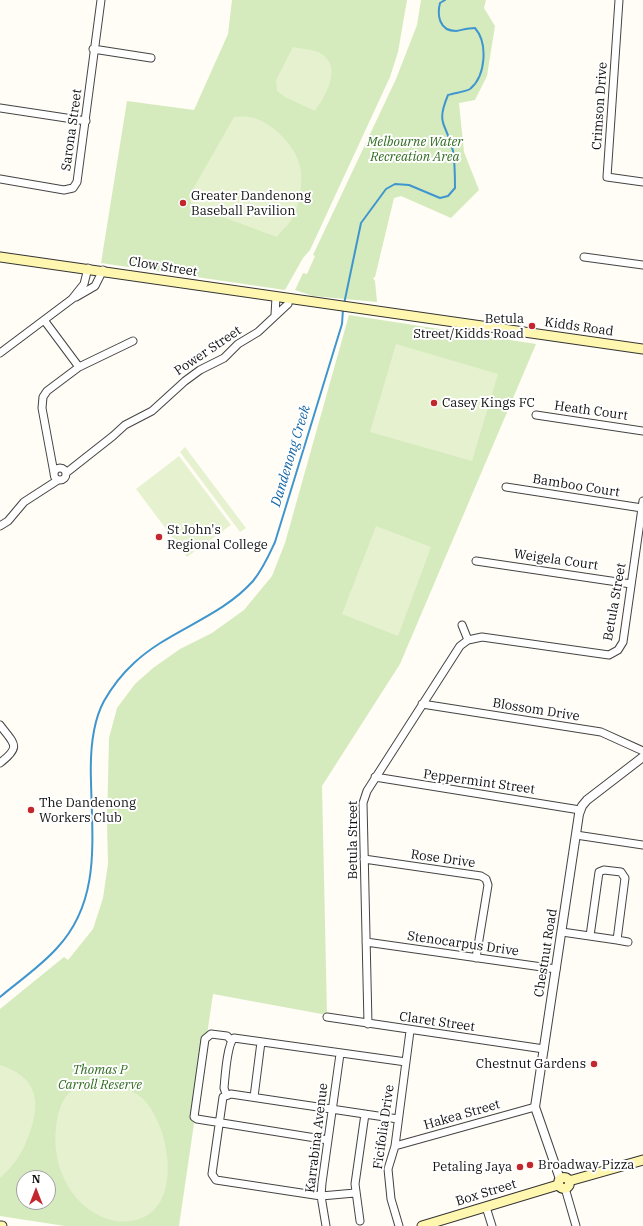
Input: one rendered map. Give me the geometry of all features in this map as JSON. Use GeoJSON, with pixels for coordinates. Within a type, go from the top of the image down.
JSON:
{"type":"FeatureCollection","features":[{"type":"Feature","properties":{"kind":"main road","name":"Clow Street"},"geometry":{"type":"LineString","coordinates":[[0,257],[103,270],[321,303]]}},
{"type":"Feature","properties":{"kind":"main road","name":"Kidds Road"},"geometry":{"type":"LineString","coordinates":[[321,303],[643,349]]}},
{"type":"Feature","properties":{"kind":"main road","name":"Box Street"},"geometry":{"type":"LineString","coordinates":[[422,1226],[643,1160]]}},
{"type":"Feature","properties":{"kind":"street","name":"Sarona Street"},"geometry":{"type":"LineString","coordinates":[[0,180],[64,190],[73,188],[77,182],[92,74],[93,49],[101,0]]}},
{"type":"Feature","properties":{"kind":"street","name":"Crimson Drive"},"geometry":{"type":"LineString","coordinates":[[619,0],[608,177],[643,182]]}},
{"type":"Feature","properties":{"kind":"street"},"geometry":{"type":"LineString","coordinates":[[93,49],[151,58]]}},
{"type":"Feature","properties":{"kind":"street"},"geometry":{"type":"LineString","coordinates":[[0,108],[86,121]]}},
{"type":"Feature","properties":{"kind":"street"},"geometry":{"type":"LineString","coordinates":[[584,257],[643,265]]}},
{"type":"Feature","properties":{"kind":"street"},"geometry":{"type":"LineString","coordinates":[[72,299],[84,284],[88,268]]}},
{"type":"Feature","properties":{"kind":"street"},"geometry":{"type":"LineString","coordinates":[[0,353],[72,299],[95,286],[103,270]]}},
{"type":"Feature","properties":{"kind":"street"},"geometry":{"type":"LineString","coordinates":[[275,315],[276,297]]}},
{"type":"Feature","properties":{"kind":"street","name":"Power Street"},"geometry":{"type":"LineString","coordinates":[[0,526],[8,521],[24,502],[44,488],[59,473],[78,463],[125,425],[152,412],[185,380],[200,370],[224,358],[238,344],[258,332],[288,304],[289,299]]}},
{"type":"Feature","properties":{"kind":"street"},"geometry":{"type":"LineString","coordinates":[[44,320],[79,367]]}},
{"type":"Feature","properties":{"kind":"street"},"geometry":{"type":"LineString","coordinates":[[59,473],[51,455],[42,408],[43,397],[47,391],[79,367],[134,341]]}},
{"type":"Feature","properties":{"kind":"street","name":"Heath Court"},"geometry":{"type":"LineString","coordinates":[[536,415],[643,431]]}},
{"type":"Feature","properties":{"kind":"street","name":"Bamboo Court"},"geometry":{"type":"LineString","coordinates":[[506,487],[642,505]]}},
{"type":"Feature","properties":{"kind":"street","name":"Betula Street"},"geometry":{"type":"LineString","coordinates":[[368,1024],[363,799],[375,777],[460,646],[468,640],[482,637],[609,655],[618,650],[623,642],[631,584],[640,544],[642,505]]}},
{"type":"Feature","properties":{"kind":"street","name":"Weigela Court"},"geometry":{"type":"LineString","coordinates":[[476,561],[631,584]]}},
{"type":"Feature","properties":{"kind":"street"},"geometry":{"type":"LineString","coordinates":[[462,625],[468,640]]}},
{"type":"Feature","properties":{"kind":"street","name":"Blossom Drive"},"geometry":{"type":"LineString","coordinates":[[422,704],[601,732],[643,751]]}},
{"type":"Feature","properties":{"kind":"street"},"geometry":{"type":"LineString","coordinates":[[0,725],[13,743],[14,748],[12,753],[0,763]]}},
{"type":"Feature","properties":{"kind":"street"},"geometry":{"type":"LineString","coordinates":[[580,810],[587,800],[643,757]]}},
{"type":"Feature","properties":{"kind":"street","name":"Peppermint Street"},"geometry":{"type":"LineString","coordinates":[[375,777],[580,810]]}},
{"type":"Feature","properties":{"kind":"street","name":"Chestnut Road"},"geometry":{"type":"LineString","coordinates":[[563,1183],[535,1107],[580,810]]}},
{"type":"Feature","properties":{"kind":"street"},"geometry":{"type":"LineString","coordinates":[[576,835],[643,845]]}},
{"type":"Feature","properties":{"kind":"street","name":"Rose Drive"},"geometry":{"type":"LineString","coordinates":[[364,859],[480,876],[486,879],[488,885],[476,958]]}},
{"type":"Feature","properties":{"kind":"street"},"geometry":{"type":"LineString","coordinates":[[590,936],[599,872],[604,870],[621,872],[625,878],[617,940]]}},
{"type":"Feature","properties":{"kind":"street"},"geometry":{"type":"LineString","coordinates":[[562,932],[628,942]]}},
{"type":"Feature","properties":{"kind":"street","name":"Stenocarpus Drive"},"geometry":{"type":"LineString","coordinates":[[366,942],[556,969]]}},
{"type":"Feature","properties":{"kind":"street","name":"Claret Street"},"geometry":{"type":"LineString","coordinates":[[327,1017],[410,1031],[544,1049]]}},
{"type":"Feature","properties":{"kind":"street","name":"Ficifolia Drive"},"geometry":{"type":"LineString","coordinates":[[399,1226],[391,1199],[388,1169],[395,1146],[410,1031]]}},
{"type":"Feature","properties":{"kind":"street"},"geometry":{"type":"LineString","coordinates":[[232,1040],[227,1036],[211,1034],[205,1039],[194,1117],[197,1120],[328,1140]]}},
{"type":"Feature","properties":{"kind":"street"},"geometry":{"type":"LineString","coordinates":[[232,1040],[238,1038],[340,1054],[406,1062]]}},
{"type":"Feature","properties":{"kind":"street"},"geometry":{"type":"LineString","coordinates":[[226,1094],[224,1088],[232,1040]]}},
{"type":"Feature","properties":{"kind":"street"},"geometry":{"type":"LineString","coordinates":[[254,1097],[261,1042]]}},
{"type":"Feature","properties":{"kind":"street","name":"Karrabina Avenue"},"geometry":{"type":"LineString","coordinates":[[326,1226],[321,1196],[340,1054]]}},
{"type":"Feature","properties":{"kind":"street"},"geometry":{"type":"LineString","coordinates":[[226,1094],[398,1119]]}},
{"type":"Feature","properties":{"kind":"street"},"geometry":{"type":"LineString","coordinates":[[226,1094],[223,1097],[212,1174],[216,1180],[321,1196],[355,1193]]}},
{"type":"Feature","properties":{"kind":"street","name":"Hakea Street"},"geometry":{"type":"LineString","coordinates":[[395,1146],[535,1107]]}},
{"type":"Feature","properties":{"kind":"street"},"geometry":{"type":"LineString","coordinates":[[360,1221],[355,1193],[365,1114]]}},
{"type":"Feature","properties":{"kind":"street"},"geometry":{"type":"LineString","coordinates":[[563,1183],[576,1226]]}},
{"type":"Feature","properties":{"kind":"street"},"geometry":{"type":"LineString","coordinates":[[486,1207],[492,1226]]}},
{"type":"Feature","properties":{"kind":"green space"},"geometry":{"type":"Polygon","coordinates":[[[232,0],[407,0],[398,52],[390,77],[310,250],[303,258],[285,290],[101,263],[127,101],[194,110],[228,34],[232,0]]]}},
{"type":"Feature","properties":{"kind":"green space","name":"Melbourne Water Recreation Area"},"geometry":{"type":"Polygon","coordinates":[[[421,0],[486,0],[484,8],[495,26],[487,76],[475,100],[459,103],[464,152],[479,190],[451,218],[401,196],[394,198],[375,277],[373,278],[375,281],[377,302],[313,296],[295,290],[303,273],[307,274],[315,256],[313,255],[396,79],[417,25],[421,0]]]}},
{"type":"Feature","properties":{"kind":"green space"},"geometry":{"type":"Polygon","coordinates":[[[293,47],[320,53],[327,59],[331,66],[332,74],[330,82],[315,111],[285,97],[277,91],[276,80],[293,47]]]}},
{"type":"Feature","properties":{"kind":"green space"},"geometry":{"type":"Polygon","coordinates":[[[234,117],[249,117],[258,119],[267,124],[283,137],[296,155],[299,163],[301,183],[298,205],[291,221],[277,237],[201,209],[191,203],[189,196],[234,117]]]}},
{"type":"Feature","properties":{"kind":"green space","name":"Thomas P Carroll Reserve"},"geometry":{"type":"Polygon","coordinates":[[[349,315],[536,344],[400,664],[322,786],[327,1015],[213,994],[179,1226],[65,1226],[0,1216],[0,1009],[64,957],[68,960],[93,929],[103,898],[108,864],[107,822],[109,738],[117,708],[135,684],[153,668],[180,649],[212,633],[244,610],[272,576],[285,543],[349,315]]]}},
{"type":"Feature","properties":{"kind":"green space","name":"Casey Kings FC"},"geometry":{"type":"Polygon","coordinates":[[[396,344],[498,374],[472,461],[370,432],[396,344]]]}},
{"type":"Feature","properties":{"kind":"green space"},"geometry":{"type":"Polygon","coordinates":[[[185,447],[246,528],[240,532],[180,452],[185,447]]]}},
{"type":"Feature","properties":{"kind":"green space"},"geometry":{"type":"Polygon","coordinates":[[[179,456],[231,525],[187,557],[136,489],[179,456]]]}},
{"type":"Feature","properties":{"kind":"green space"},"geometry":{"type":"Polygon","coordinates":[[[376,526],[431,547],[398,636],[342,614],[376,526]]]}},
{"type":"Feature","properties":{"kind":"green space"},"geometry":{"type":"Polygon","coordinates":[[[0,1065],[21,1075],[28,1082],[33,1090],[35,1109],[34,1120],[22,1151],[15,1162],[0,1178],[0,1065]]]}},
{"type":"Feature","properties":{"kind":"green space"},"geometry":{"type":"Polygon","coordinates":[[[101,1082],[123,1087],[142,1098],[151,1109],[164,1138],[168,1171],[166,1187],[161,1201],[152,1212],[135,1220],[125,1222],[115,1221],[100,1216],[88,1209],[77,1199],[68,1186],[57,1158],[55,1143],[56,1128],[58,1115],[63,1102],[68,1094],[75,1088],[101,1082]]]}},
{"type":"Feature","properties":{"kind":"waterway","name":"Dandenong Creek"},"geometry":{"type":"LineString","coordinates":[[344,304],[361,223],[386,189],[395,184],[409,185],[440,198],[448,196],[455,188],[455,165],[453,151],[451,142],[443,124],[442,113],[448,95],[468,90],[475,83],[482,68],[483,50],[482,42],[475,28],[456,31],[450,30],[440,22],[440,3],[445,0]]}},
{"type":"Feature","properties":{"kind":"waterway","name":"Dandenong Creek"},"geometry":{"type":"LineString","coordinates":[[0,997],[51,955],[71,930],[81,910],[91,869],[92,740],[96,720],[107,696],[125,672],[148,652],[163,641],[210,615],[240,594],[257,576],[268,557],[275,542],[342,324],[343,309]]}},
{"type":"Feature","properties":{"kind":"place","name":"Greater Dandenong Baseball Pavilion"},"geometry":{"type":"Point","coordinates":[183,203]}},
{"type":"Feature","properties":{"kind":"place","name":"Betula Street/Kidds Road"},"geometry":{"type":"Point","coordinates":[532,326]}},
{"type":"Feature","properties":{"kind":"place","name":"Casey Kings FC"},"geometry":{"type":"Point","coordinates":[434,403]}},
{"type":"Feature","properties":{"kind":"place","name":"St John's Regional College"},"geometry":{"type":"Point","coordinates":[159,537]}},
{"type":"Feature","properties":{"kind":"place","name":"The Dandenong Workers Club"},"geometry":{"type":"Point","coordinates":[31,810]}},
{"type":"Feature","properties":{"kind":"place","name":"Chestnut Gardens"},"geometry":{"type":"Point","coordinates":[594,1064]}},
{"type":"Feature","properties":{"kind":"place","name":"Broadway Pizza"},"geometry":{"type":"Point","coordinates":[530,1165]}},
{"type":"Feature","properties":{"kind":"place","name":"Petaling Jaya"},"geometry":{"type":"Point","coordinates":[520,1167]}}]}
